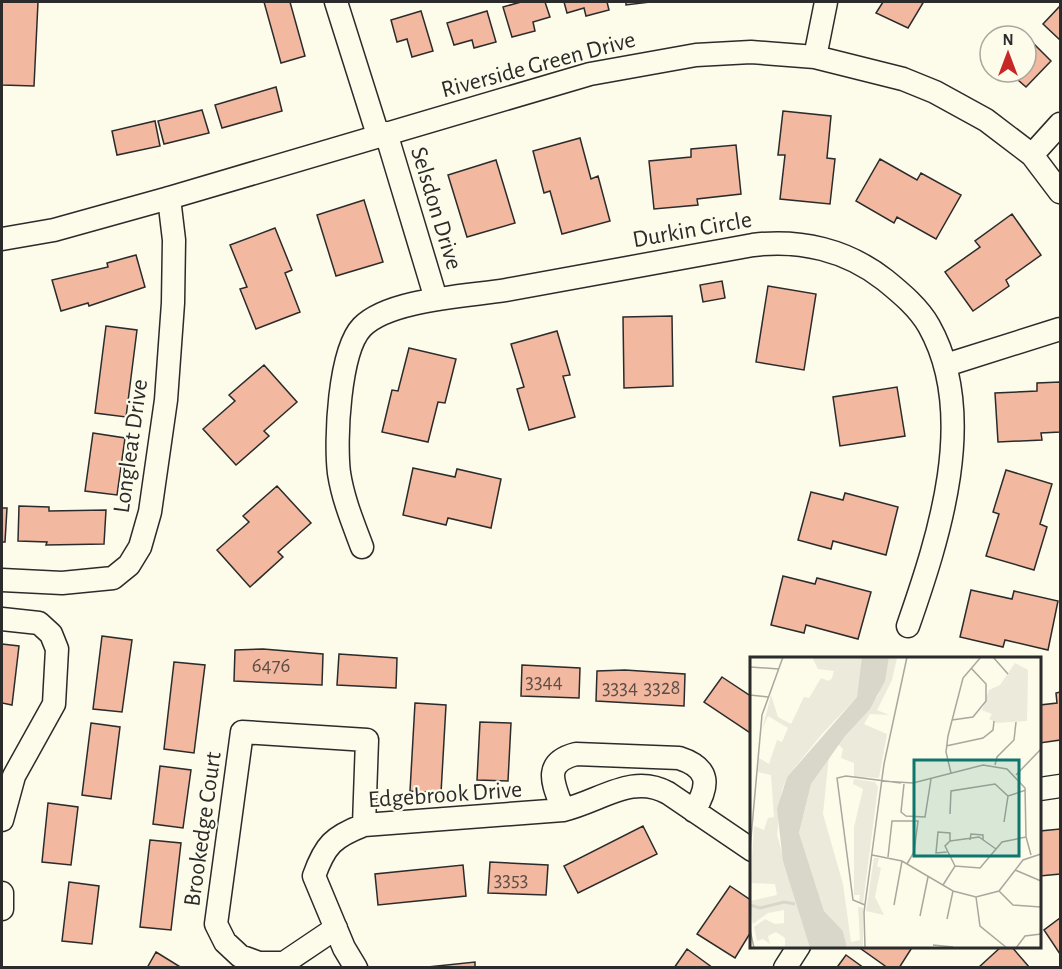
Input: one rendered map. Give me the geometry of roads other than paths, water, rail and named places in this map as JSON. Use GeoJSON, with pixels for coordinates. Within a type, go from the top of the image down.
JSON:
{"type":"FeatureCollection","features":[{"type":"Feature","properties":{"kind":"street","name":"Selsdon Drive"},"geometry":{"type":"LineString","coordinates":[[336,2],[436,299]]}},
{"type":"Feature","properties":{"kind":"street"},"geometry":{"type":"LineString","coordinates":[[815,57],[826,2]]}},
{"type":"Feature","properties":{"kind":"street","name":"Riverside Green Drive"},"geometry":{"type":"LineString","coordinates":[[2,239],[54,230],[169,198],[590,74],[696,55],[751,52],[815,57],[903,79],[935,92],[986,120],[1032,155],[1060,192]]}},
{"type":"Feature","properties":{"kind":"street"},"geometry":{"type":"LineString","coordinates":[[1032,155],[1060,124]]}},
{"type":"Feature","properties":{"kind":"street","name":"Longleat Drive"},"geometry":{"type":"LineString","coordinates":[[2,580],[62,583],[113,579],[129,565],[140,547],[150,512],[166,400],[173,303],[174,240],[169,198]]}},
{"type":"Feature","properties":{"kind":"street","name":"Durkin Circle"},"geometry":{"type":"LineString","coordinates":[[362,547],[339,473],[338,438],[346,363],[354,338],[373,318],[436,299],[503,290],[753,245],[780,242],[811,246],[846,257],[872,270],[902,293],[928,325],[946,365],[951,440],[948,492],[930,562],[908,626]]}},
{"type":"Feature","properties":{"kind":"street"},"geometry":{"type":"LineString","coordinates":[[946,365],[1060,329]]}},
{"type":"Feature","properties":{"kind":"street"},"geometry":{"type":"LineString","coordinates":[[2,619],[39,623],[51,634],[57,649],[54,704],[14,776],[2,820]]}},
{"type":"Feature","properties":{"kind":"street","name":"Brookedge Court"},"geometry":{"type":"LineString","coordinates":[[336,928],[284,963],[259,963],[240,956],[232,949],[225,942],[216,924],[242,732],[367,740],[364,825]]}},
{"type":"Feature","properties":{"kind":"street","name":"Edgebrook Drive"},"geometry":{"type":"LineString","coordinates":[[563,810],[552,778],[555,766],[563,757],[576,754],[678,758],[694,763],[704,776],[706,792],[694,811]]}},
{"type":"Feature","properties":{"kind":"street","name":"Edgebrook Drive"},"geometry":{"type":"LineString","coordinates":[[356,968],[314,876],[322,852],[340,834],[364,825],[563,810],[588,804],[638,783],[654,785],[750,849]]}},
{"type":"Feature","properties":{"kind":"street"},"geometry":{"type":"LineString","coordinates":[[1041,789],[1060,786]]}},
{"type":"Feature","properties":{"kind":"street"},"geometry":{"type":"LineString","coordinates":[[2,893],[2,909]]}},
{"type":"Feature","properties":{"kind":"street"},"geometry":{"type":"LineString","coordinates":[[785,968],[798,948]]}}]}
